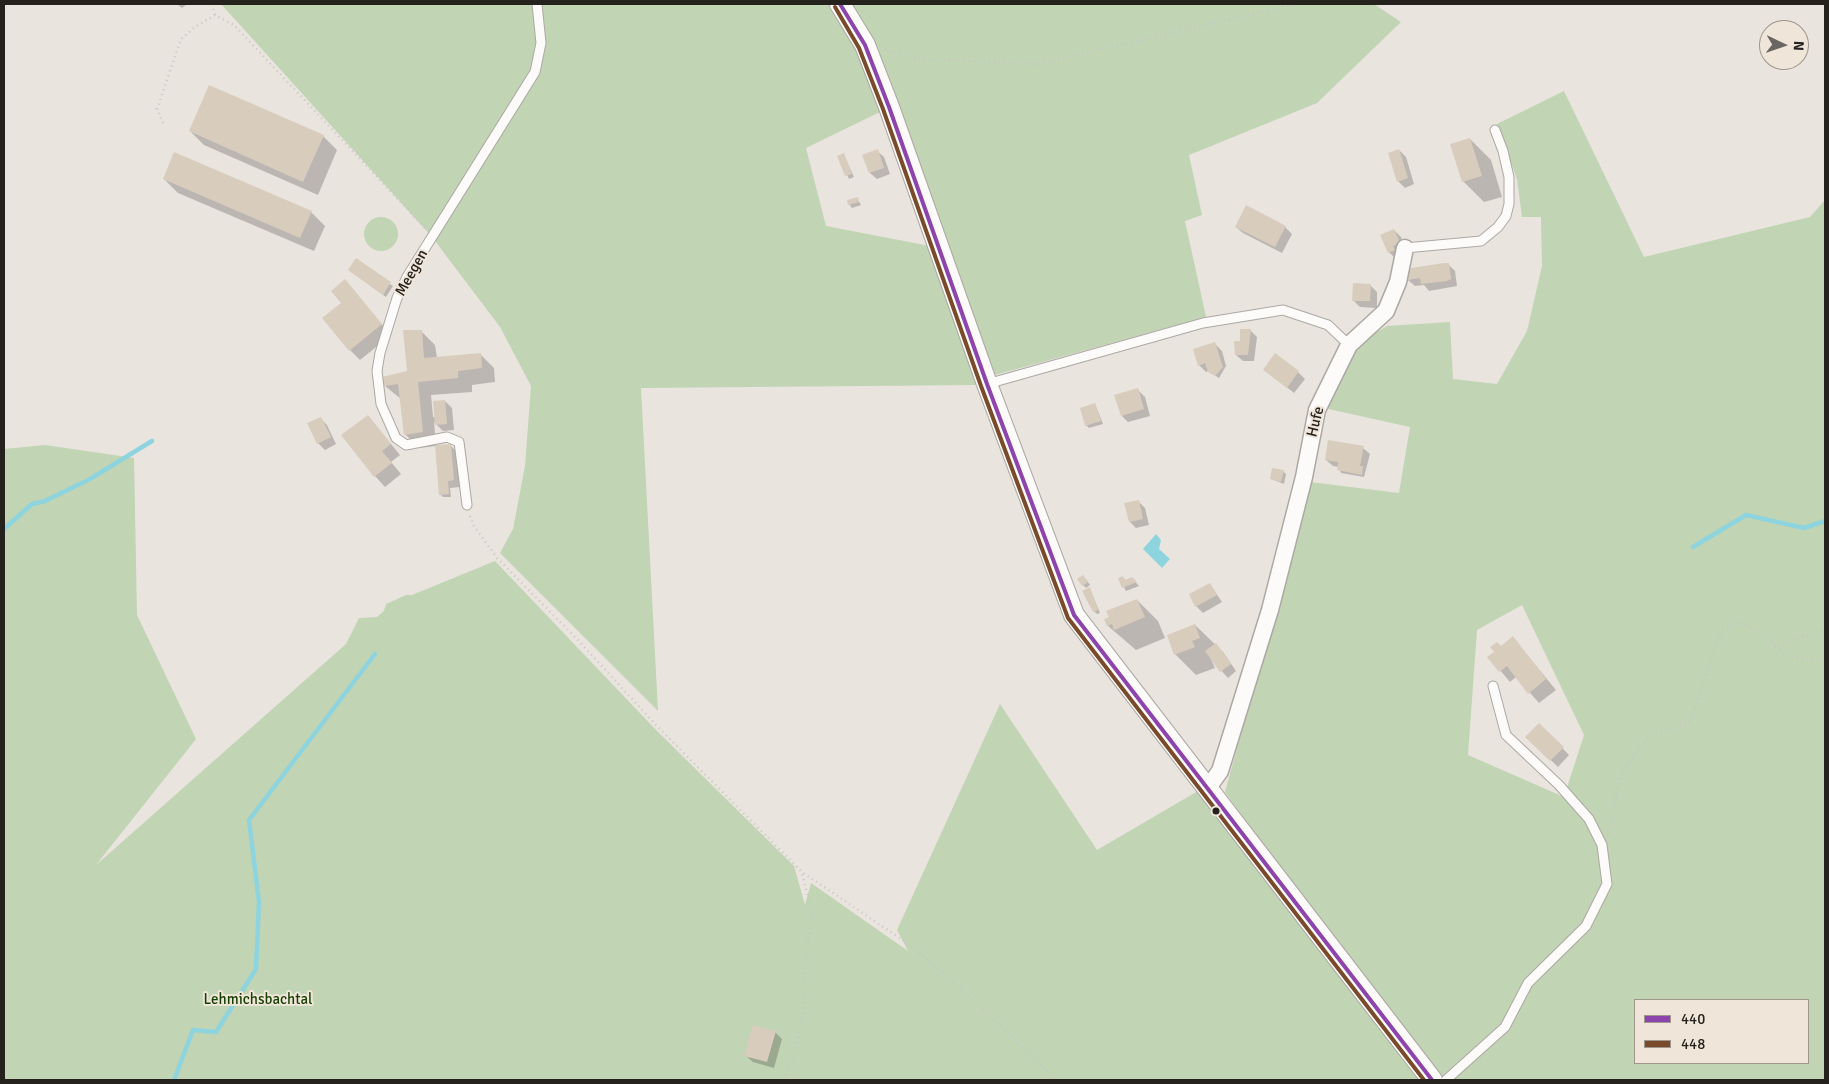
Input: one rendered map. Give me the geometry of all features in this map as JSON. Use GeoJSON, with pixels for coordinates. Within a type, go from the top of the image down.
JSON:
{"type":"FeatureCollection","features":[{"type":"Feature","properties":{"kind":"street"},"geometry":{"type":"LineString","coordinates":[[840,4],[864,45],[889,107],[987,384],[1074,616],[1432,1080]]}},
{"type":"Feature","properties":{"kind":"street","name":"Hufe"},"geometry":{"type":"LineString","coordinates":[[1207,789],[1220,771],[1270,610],[1304,477],[1317,410],[1349,345],[1386,311],[1398,282],[1405,248]]}},
{"type":"Feature","properties":{"kind":"lane","name":"Meegen"},"geometry":{"type":"LineString","coordinates":[[466,505],[459,442],[447,437],[406,445],[396,438],[381,404],[377,371],[380,354],[397,298],[432,237],[535,72],[541,43],[538,4]]}},
{"type":"Feature","properties":{"kind":"lane"},"geometry":{"type":"LineString","coordinates":[[1405,248],[1481,241],[1498,227],[1506,216],[1509,204],[1509,177],[1503,151],[1494,130]]}},
{"type":"Feature","properties":{"kind":"lane"},"geometry":{"type":"LineString","coordinates":[[987,384],[1203,323],[1283,310],[1328,325],[1349,345]]}},
{"type":"Feature","properties":{"kind":"lane"},"geometry":{"type":"LineString","coordinates":[[1446,1080],[1506,1027],[1528,983],[1586,926],[1607,884],[1602,845],[1589,819],[1559,785],[1506,735],[1493,686]]}},
{"type":"Feature","properties":{"kind":"path"},"geometry":{"type":"LineString","coordinates":[[212,4],[214,15]]}},
{"type":"Feature","properties":{"kind":"path"},"geometry":{"type":"LineString","coordinates":[[864,45],[918,59],[1040,64],[1294,4]]}},
{"type":"Feature","properties":{"kind":"path"},"geometry":{"type":"LineString","coordinates":[[163,123],[157,109],[181,39],[195,26],[214,15]]}},
{"type":"Feature","properties":{"kind":"path"},"geometry":{"type":"LineString","coordinates":[[214,15],[234,25],[432,237]]}},
{"type":"Feature","properties":{"kind":"path"},"geometry":{"type":"LineString","coordinates":[[466,505],[474,526],[497,558],[577,639],[655,724],[802,872],[914,947],[983,1009],[1056,1080]]}},
{"type":"Feature","properties":{"kind":"path"},"geometry":{"type":"LineString","coordinates":[[1602,845],[1611,829],[1620,775],[1648,737],[1691,721],[1722,629],[1741,622],[1761,633],[1780,652],[1788,656],[1825,662]]}},
{"type":"Feature","properties":{"kind":"path"},"geometry":{"type":"LineString","coordinates":[[1775,646],[1825,629]]}},
{"type":"Feature","properties":{"kind":"path"},"geometry":{"type":"LineString","coordinates":[[783,1080],[796,1054],[805,1003],[804,974],[812,911],[802,872]]}},
{"type":"Feature","properties":{"kind":"green space"},"geometry":{"type":"Polygon","coordinates":[[[221,4],[832,4],[857,46],[882,111],[806,148],[826,226],[930,246],[979,385],[641,388],[658,711],[500,553],[513,529],[525,466],[531,386],[500,327],[432,237],[221,4]]]}},
{"type":"Feature","properties":{"kind":"green space"},"geometry":{"type":"Polygon","coordinates":[[[848,4],[1374,4],[1401,22],[1317,103],[1189,155],[1202,215],[1185,221],[1206,317],[995,375],[947,246],[848,4]]]}},
{"type":"Feature","properties":{"kind":"green space"},"geometry":{"type":"Polygon","coordinates":[[[1564,91],[1644,257],[1810,217],[1825,200],[1825,1080],[1441,1080],[1352,967],[1225,792],[1310,482],[1399,493],[1410,427],[1324,408],[1357,344],[1387,326],[1450,322],[1453,379],[1497,384],[1527,331],[1542,266],[1541,217],[1522,217],[1517,179],[1497,124],[1564,91]],[[1522,605],[1477,630],[1468,755],[1564,797],[1584,735],[1522,605]]]}},
{"type":"Feature","properties":{"kind":"green space"},"geometry":{"type":"Polygon","coordinates":[[[381,217],[388,218],[393,222],[397,227],[397,241],[393,246],[388,250],[381,251],[374,250],[369,246],[365,241],[364,234],[365,227],[369,222],[374,218],[381,217]]]}},
{"type":"Feature","properties":{"kind":"green space","name":"Lehmichsbachtal"},"geometry":{"type":"Polygon","coordinates":[[[45,445],[134,458],[137,615],[196,739],[96,865],[346,644],[359,618],[377,617],[384,611],[386,604],[495,561],[657,731],[794,866],[805,905],[811,883],[908,951],[897,930],[1000,704],[1097,850],[1198,791],[1423,1080],[4,1080],[4,449],[45,445]]]}},
{"type":"Feature","properties":{"kind":"water"},"geometry":{"type":"Polygon","coordinates":[[[1156,534],[1161,540],[1159,549],[1170,559],[1162,568],[1143,549],[1156,534]]]}},
{"type":"Feature","properties":{"kind":"building"},"geometry":{"type":"Polygon","coordinates":[[[209,85],[324,135],[303,182],[189,131],[209,85]]]}},
{"type":"Feature","properties":{"kind":"building"},"geometry":{"type":"Polygon","coordinates":[[[1470,138],[1482,176],[1462,182],[1450,144],[1470,138]]]}},
{"type":"Feature","properties":{"kind":"building"},"geometry":{"type":"Polygon","coordinates":[[[878,149],[884,168],[869,173],[862,155],[878,149]]]}},
{"type":"Feature","properties":{"kind":"building"},"geometry":{"type":"Polygon","coordinates":[[[1399,149],[1408,178],[1397,182],[1388,153],[1399,149]]]}},
{"type":"Feature","properties":{"kind":"building"},"geometry":{"type":"Polygon","coordinates":[[[174,152],[312,211],[300,238],[163,179],[174,152]]]}},
{"type":"Feature","properties":{"kind":"building"},"geometry":{"type":"Polygon","coordinates":[[[844,153],[852,174],[845,176],[837,156],[844,153]]]}},
{"type":"Feature","properties":{"kind":"building"},"geometry":{"type":"Polygon","coordinates":[[[858,197],[859,202],[848,205],[847,200],[858,197]]]}},
{"type":"Feature","properties":{"kind":"building"},"geometry":{"type":"Polygon","coordinates":[[[1246,205],[1286,226],[1275,247],[1235,227],[1246,205]]]}},
{"type":"Feature","properties":{"kind":"building"},"geometry":{"type":"Polygon","coordinates":[[[1394,229],[1400,243],[1393,246],[1395,250],[1388,253],[1380,235],[1394,229]]]}},
{"type":"Feature","properties":{"kind":"building"},"geometry":{"type":"Polygon","coordinates":[[[356,258],[391,282],[383,295],[348,270],[356,258]]]}},
{"type":"Feature","properties":{"kind":"building"},"geometry":{"type":"Polygon","coordinates":[[[1449,263],[1451,279],[1447,281],[1421,284],[1420,278],[1407,280],[1405,269],[1449,263]]]}},
{"type":"Feature","properties":{"kind":"building"},"geometry":{"type":"Polygon","coordinates":[[[345,279],[382,324],[349,351],[322,318],[341,303],[331,291],[345,279]]]}},
{"type":"Feature","properties":{"kind":"building"},"geometry":{"type":"Polygon","coordinates":[[[1353,283],[1371,284],[1370,301],[1352,301],[1353,283]]]}},
{"type":"Feature","properties":{"kind":"building"},"geometry":{"type":"Polygon","coordinates":[[[1240,329],[1251,329],[1248,355],[1235,355],[1234,341],[1240,341],[1240,329]]]}},
{"type":"Feature","properties":{"kind":"building"},"geometry":{"type":"Polygon","coordinates":[[[403,330],[422,330],[424,358],[481,353],[482,368],[458,371],[458,378],[418,382],[423,432],[404,435],[398,384],[384,386],[382,377],[407,371],[403,330]]]}},
{"type":"Feature","properties":{"kind":"building"},"geometry":{"type":"Polygon","coordinates":[[[1215,342],[1223,367],[1215,376],[1208,372],[1205,363],[1198,366],[1193,349],[1215,342]]]}},
{"type":"Feature","properties":{"kind":"building"},"geometry":{"type":"Polygon","coordinates":[[[1275,353],[1299,371],[1287,388],[1263,370],[1275,353]]]}},
{"type":"Feature","properties":{"kind":"building"},"geometry":{"type":"Polygon","coordinates":[[[1138,388],[1144,409],[1121,416],[1114,395],[1138,388]]]}},
{"type":"Feature","properties":{"kind":"building"},"geometry":{"type":"Polygon","coordinates":[[[445,400],[447,424],[435,425],[433,401],[445,400]]]}},
{"type":"Feature","properties":{"kind":"building"},"geometry":{"type":"Polygon","coordinates":[[[1095,403],[1101,421],[1085,426],[1080,408],[1095,403]]]}},
{"type":"Feature","properties":{"kind":"building"},"geometry":{"type":"Polygon","coordinates":[[[368,415],[391,444],[382,451],[392,463],[374,477],[341,435],[368,415]]]}},
{"type":"Feature","properties":{"kind":"building"},"geometry":{"type":"Polygon","coordinates":[[[321,417],[331,437],[317,444],[307,423],[321,417]]]}},
{"type":"Feature","properties":{"kind":"building"},"geometry":{"type":"Polygon","coordinates":[[[1328,440],[1364,446],[1360,466],[1363,466],[1362,475],[1337,470],[1338,462],[1325,460],[1328,440]]]}},
{"type":"Feature","properties":{"kind":"building"},"geometry":{"type":"Polygon","coordinates":[[[451,444],[454,480],[448,481],[449,494],[439,495],[435,445],[451,444]]]}},
{"type":"Feature","properties":{"kind":"building"},"geometry":{"type":"Polygon","coordinates":[[[1272,468],[1284,470],[1281,482],[1270,479],[1272,468]]]}},
{"type":"Feature","properties":{"kind":"building"},"geometry":{"type":"Polygon","coordinates":[[[1139,500],[1143,519],[1129,522],[1124,503],[1139,500]]]}},
{"type":"Feature","properties":{"kind":"building"},"geometry":{"type":"Polygon","coordinates":[[[1083,575],[1088,582],[1082,586],[1077,579],[1083,575]]]}},
{"type":"Feature","properties":{"kind":"building"},"geometry":{"type":"Polygon","coordinates":[[[1123,576],[1125,580],[1132,577],[1137,582],[1122,588],[1118,578],[1123,576]]]}},
{"type":"Feature","properties":{"kind":"building"},"geometry":{"type":"Polygon","coordinates":[[[1210,583],[1217,595],[1195,607],[1189,594],[1210,583]]]}},
{"type":"Feature","properties":{"kind":"building"},"geometry":{"type":"Polygon","coordinates":[[[1090,587],[1098,610],[1093,612],[1082,591],[1090,587]]]}},
{"type":"Feature","properties":{"kind":"building"},"geometry":{"type":"Polygon","coordinates":[[[1137,599],[1145,617],[1114,630],[1112,624],[1107,626],[1104,619],[1109,617],[1106,611],[1137,599]]]}},
{"type":"Feature","properties":{"kind":"building"},"geometry":{"type":"Polygon","coordinates":[[[1195,624],[1200,638],[1192,641],[1195,647],[1174,655],[1167,635],[1195,624]]]}},
{"type":"Feature","properties":{"kind":"building"},"geometry":{"type":"Polygon","coordinates":[[[1513,636],[1546,679],[1528,694],[1507,666],[1499,672],[1487,657],[1494,652],[1490,647],[1497,642],[1501,646],[1513,636]]]}},
{"type":"Feature","properties":{"kind":"building"},"geometry":{"type":"Polygon","coordinates":[[[1216,643],[1231,664],[1220,672],[1205,651],[1216,643]]]}},
{"type":"Feature","properties":{"kind":"building"},"geometry":{"type":"Polygon","coordinates":[[[1539,723],[1564,747],[1550,761],[1525,737],[1539,723]]]}},
{"type":"Feature","properties":{"kind":"building"},"geometry":{"type":"Polygon","coordinates":[[[753,1025],[776,1031],[767,1062],[744,1056],[753,1025]]]}},
{"type":"Feature","properties":{"kind":"waterway"},"geometry":{"type":"LineString","coordinates":[[4,529],[32,504],[45,501],[90,479],[152,441]]}},
{"type":"Feature","properties":{"kind":"waterway"},"geometry":{"type":"LineString","coordinates":[[1693,547],[1746,515],[1804,528],[1825,521]]}},
{"type":"Feature","properties":{"kind":"waterway"},"geometry":{"type":"LineString","coordinates":[[174,1080],[193,1030],[216,1032],[256,969],[259,902],[249,820],[375,654]]}},
{"type":"Feature","properties":{"kind":"transit line","name":"440"},"geometry":{"type":"LineString","coordinates":[[840,4],[865,45],[889,107],[987,384],[1074,615],[1432,1080]]}},
{"type":"Feature","properties":{"kind":"transit line","name":"448"},"geometry":{"type":"LineString","coordinates":[[835,7],[859,48],[883,109],[981,386],[1068,618],[1424,1080]]}}]}
